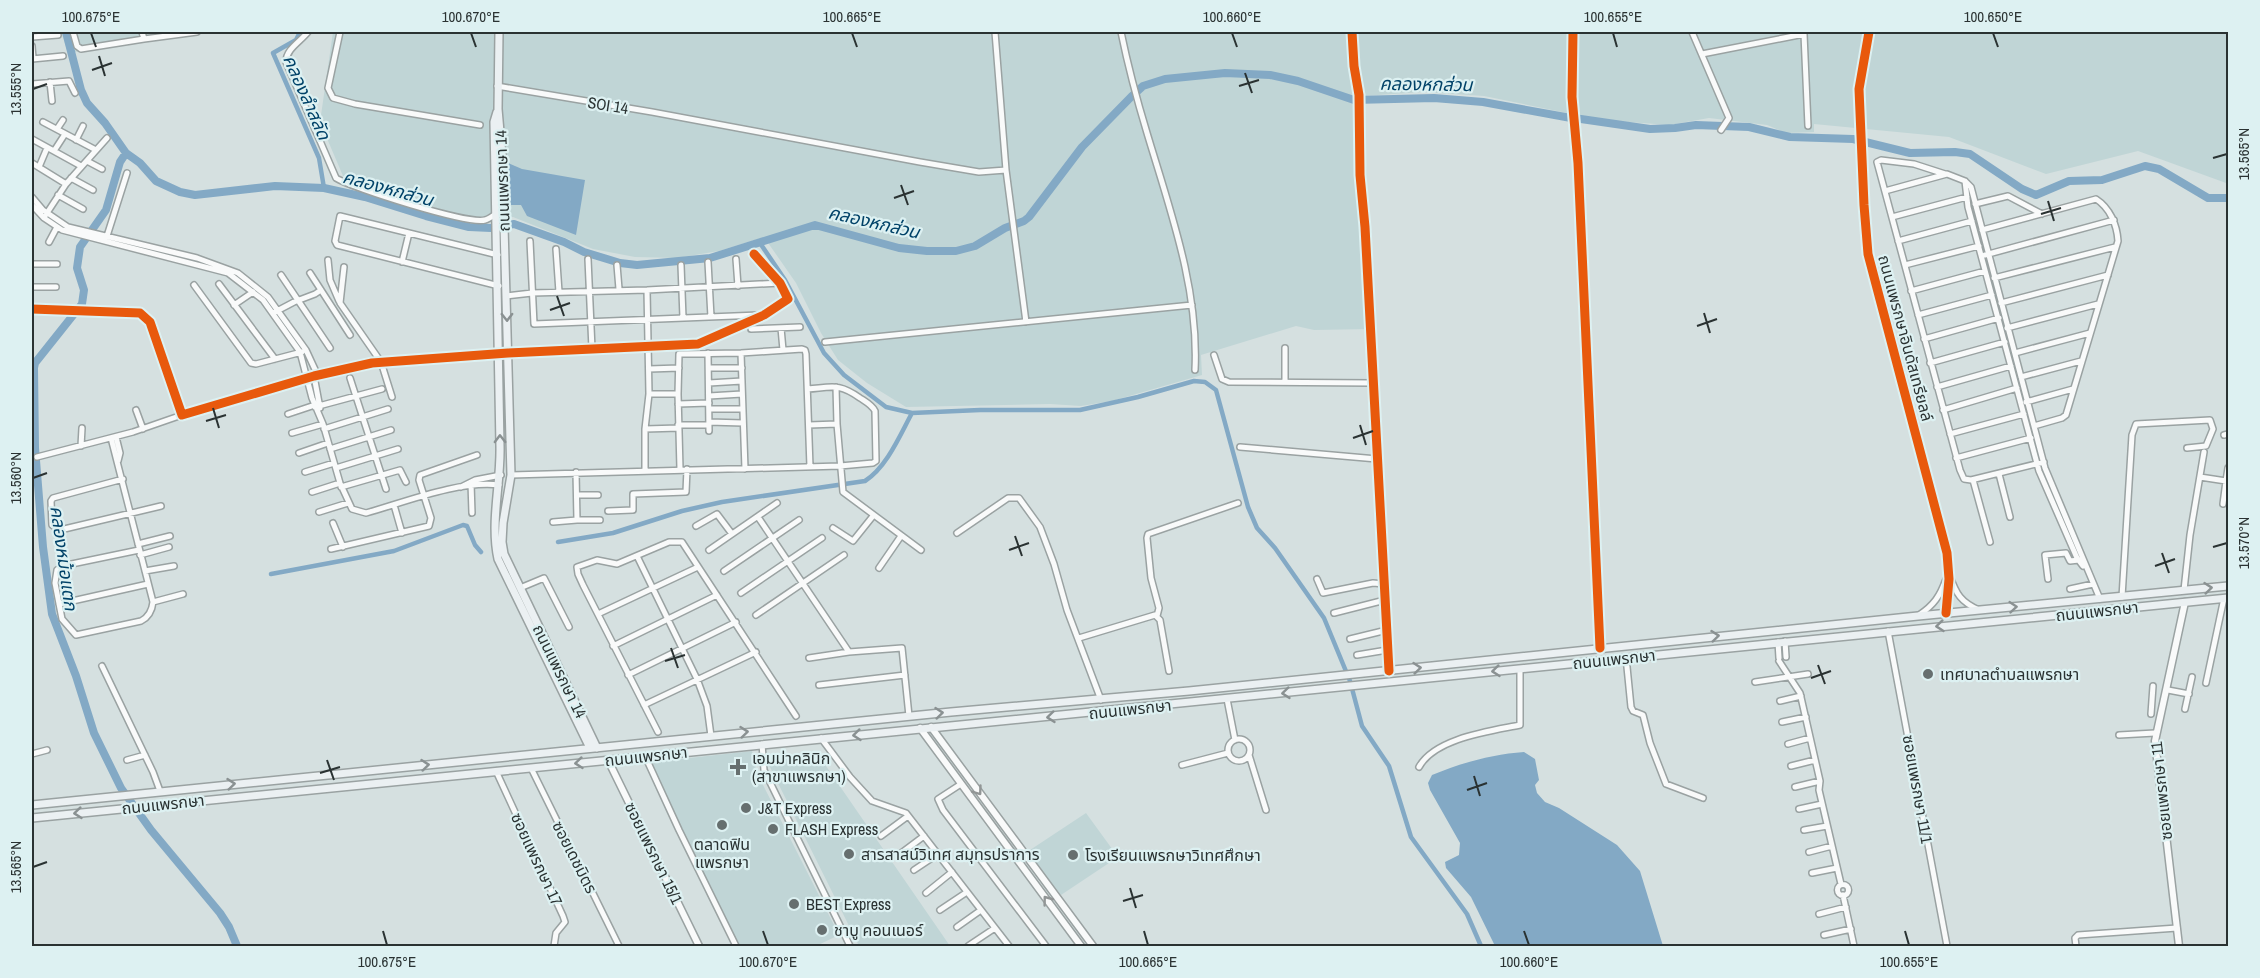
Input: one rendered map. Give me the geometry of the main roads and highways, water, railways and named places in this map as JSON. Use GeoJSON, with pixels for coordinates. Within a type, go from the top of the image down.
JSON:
{"type":"FeatureCollection","features":[{"type":"Feature","properties":{"kind":"main road","name":"ถนนแพรกษา 14"},"geometry":{"type":"LineString","coordinates":[[499,32],[497,86],[502,156],[499,215],[502,286],[499,354],[501,476],[495,531],[498,559],[594,748]]}},
{"type":"Feature","properties":{"kind":"main road","name":"ถนนแพรกษา 14"},"geometry":{"type":"LineString","coordinates":[[501,237],[498,255],[502,286],[506,296],[511,465],[501,542],[504,555],[594,748]]}},
{"type":"Feature","properties":{"kind":"main road"},"geometry":{"type":"LineString","coordinates":[[501,465],[511,465]]}},
{"type":"Feature","properties":{"kind":"main road"},"geometry":{"type":"LineString","coordinates":[[499,484],[509,484]]}},
{"type":"Feature","properties":{"kind":"main road","name":"ถนนแพรกษา"},"geometry":{"type":"LineString","coordinates":[[32,805],[2229,586]]}},
{"type":"Feature","properties":{"kind":"main road","name":"ถนนแพรกษา"},"geometry":{"type":"LineString","coordinates":[[32,818],[2226,598]]}},
{"type":"Feature","properties":{"kind":"main road"},"geometry":{"type":"LineString","coordinates":[[1681,640],[1683,651]]}},
{"type":"Feature","properties":{"kind":"main road"},"geometry":{"type":"LineString","coordinates":[[994,709],[996,722]]}},
{"type":"Feature","properties":{"kind":"main road"},"geometry":{"type":"LineString","coordinates":[[371,771],[372,784]]}},
{"type":"Feature","properties":{"kind":"water"},"geometry":{"type":"Polygon","coordinates":[[[506,152],[508,163],[522,169],[585,180],[576,235],[527,216],[521,205],[507,205],[506,152]]]}},
{"type":"Feature","properties":{"kind":"water"},"geometry":{"type":"Polygon","coordinates":[[[1524,752],[1535,759],[1539,780],[1535,785],[1537,793],[1545,802],[1559,808],[1617,845],[1640,871],[1663,946],[1495,946],[1471,897],[1446,868],[1445,862],[1459,855],[1460,843],[1428,783],[1432,775],[1454,767],[1489,757],[1524,752]]]}},
{"type":"Feature","properties":{"kind":"waterway","name":"คลองหกส่วน"},"geometry":{"type":"LineString","coordinates":[[66,32],[81,90],[87,103],[105,123],[126,153],[140,163],[156,181],[180,192],[195,195],[275,186],[324,188],[365,197],[469,227],[491,228],[514,224],[564,242],[584,252],[620,263],[637,265],[710,258],[815,225],[899,248],[956,251],[975,246],[1029,217],[1082,147],[1131,97],[1143,86],[1165,79],[1225,73],[1270,75],[1298,81],[1354,100],[1434,98],[1483,102],[1571,118]]}},
{"type":"Feature","properties":{"kind":"waterway","name":"คลองลำสลัด"},"geometry":{"type":"LineString","coordinates":[[300,32],[296,40],[273,53],[319,158],[324,188]]}},
{"type":"Feature","properties":{"kind":"waterway","name":"คลองหกส่วน"},"geometry":{"type":"LineString","coordinates":[[1574,118],[1650,129],[1696,125],[1749,127],[1790,137],[1853,139],[1910,153],[1970,154],[2022,189],[2036,195],[2069,181],[2102,180],[2145,166],[2159,169],[2208,198],[2228,198]]}},
{"type":"Feature","properties":{"kind":"waterway","name":"คลองหม้อแตก"},"geometry":{"type":"LineString","coordinates":[[126,153],[120,162],[106,210],[80,247],[77,268],[84,290],[82,304],[35,363],[34,368],[35,448],[43,547],[52,614],[76,676],[94,733],[121,788],[151,830],[220,913],[237,946]]}},
{"type":"Feature","properties":{"kind":"waterway"},"geometry":{"type":"LineString","coordinates":[[760,243],[785,280],[824,353],[844,375],[886,407],[912,413],[1080,410],[1194,381],[1205,382],[1216,390],[1248,507],[1257,528],[1275,548],[1324,618],[1350,681],[1362,726],[1389,766],[1411,837],[1467,914],[1481,946]]}},
{"type":"Feature","properties":{"kind":"waterway"},"geometry":{"type":"LineString","coordinates":[[558,542],[613,533],[682,511],[722,502],[865,481],[880,468],[912,413]]}},
{"type":"Feature","properties":{"kind":"waterway"},"geometry":{"type":"LineString","coordinates":[[271,574],[394,551],[463,525],[467,526],[475,545],[481,552]]}},
{"type":"Feature","properties":{"kind":"place","name":"เทศบาลตำบลแพรกษา"},"geometry":{"type":"Point","coordinates":[1928,674]}},
{"type":"Feature","properties":{"kind":"place","name":"เอมม่าคลินิก (สาขาแพรกษา)"},"geometry":{"type":"Point","coordinates":[738,767]}},
{"type":"Feature","properties":{"kind":"place","name":"J&T Express"},"geometry":{"type":"Point","coordinates":[746,808]}},
{"type":"Feature","properties":{"kind":"place","name":"ตลาดฟิน แพรกษา"},"geometry":{"type":"Point","coordinates":[722,825]}},
{"type":"Feature","properties":{"kind":"place","name":"FLASH Express"},"geometry":{"type":"Point","coordinates":[773,829]}},
{"type":"Feature","properties":{"kind":"place","name":"สารสาสน์วิเทศ สมุทรปราการ"},"geometry":{"type":"Point","coordinates":[849,854]}},
{"type":"Feature","properties":{"kind":"place","name":"โรงเรียนแพรกษาวิเทศศึกษา"},"geometry":{"type":"Point","coordinates":[1073,855]}},
{"type":"Feature","properties":{"kind":"place","name":"BEST Express"},"geometry":{"type":"Point","coordinates":[794,904]}},
{"type":"Feature","properties":{"kind":"place","name":"ชาบู คอนเนอร์"},"geometry":{"type":"Point","coordinates":[822,930]}}]}
